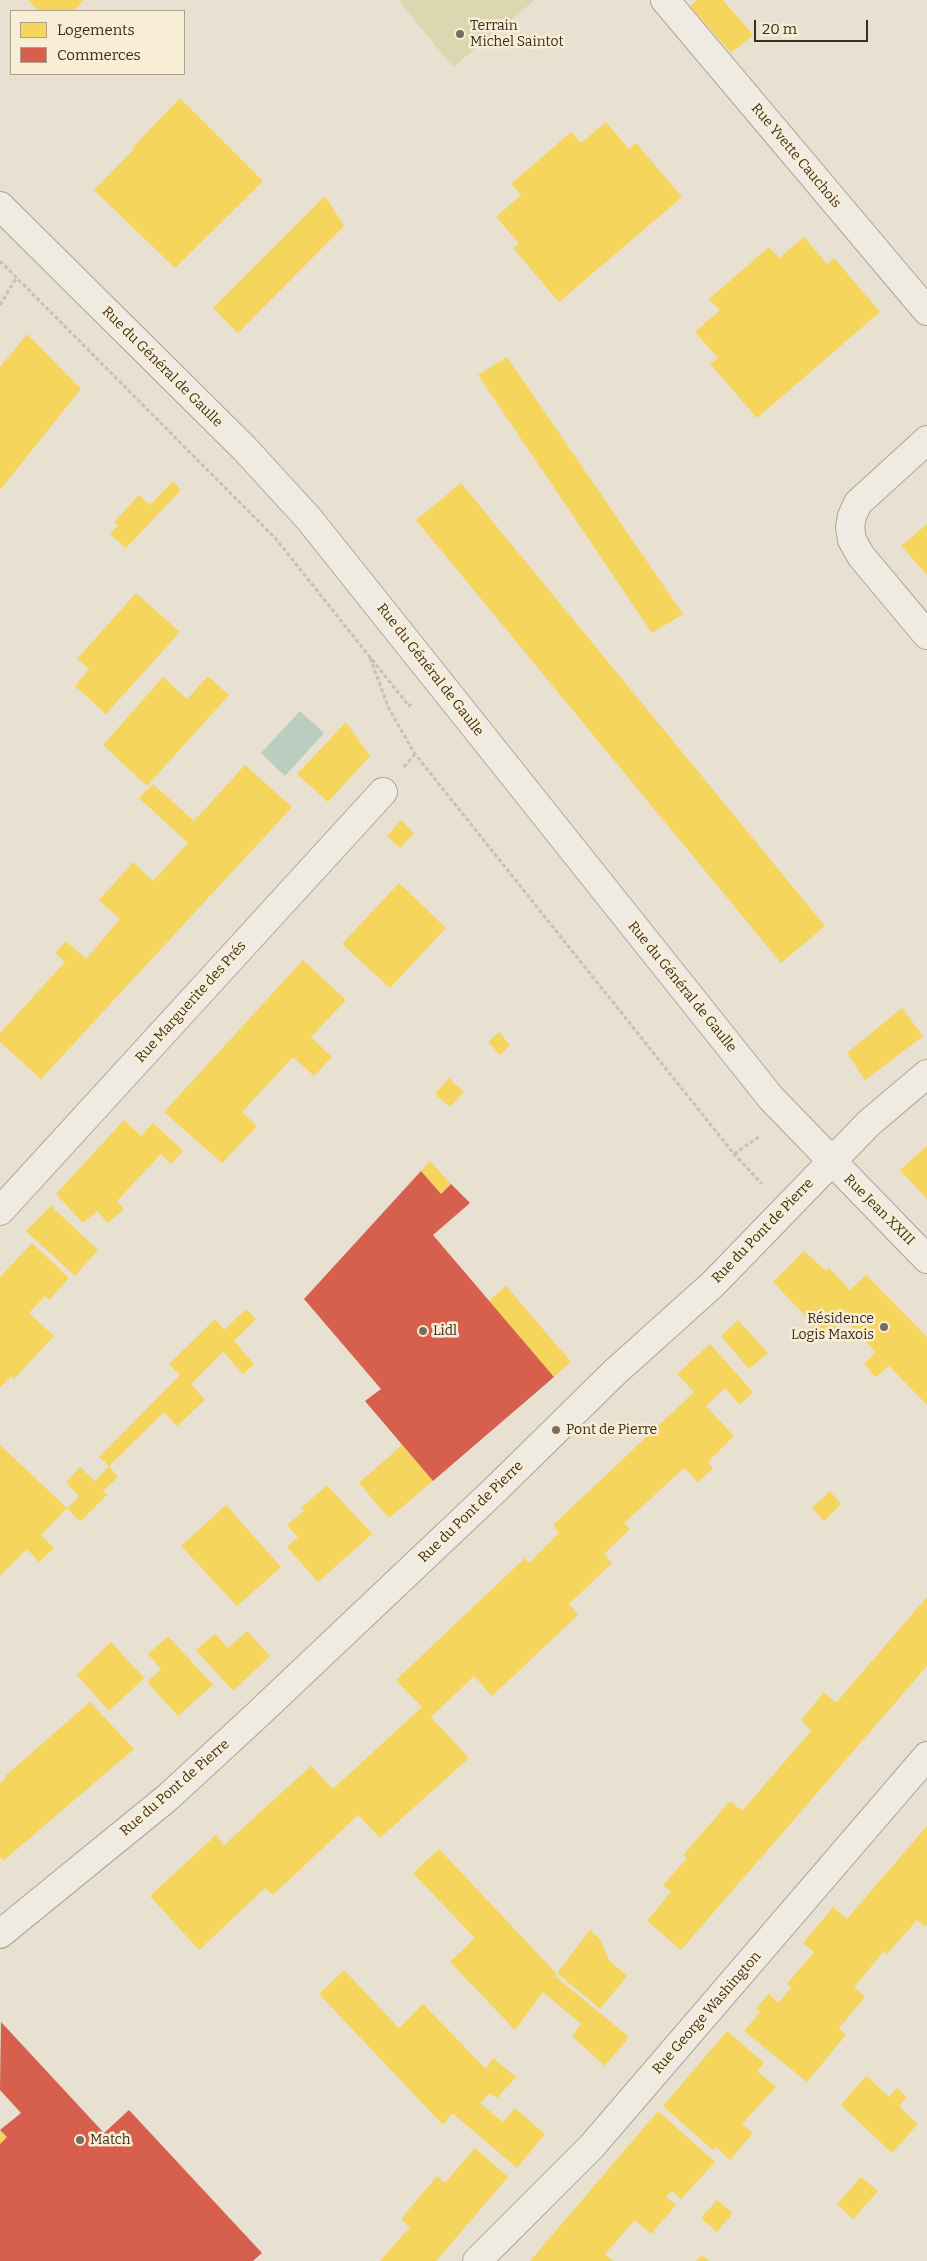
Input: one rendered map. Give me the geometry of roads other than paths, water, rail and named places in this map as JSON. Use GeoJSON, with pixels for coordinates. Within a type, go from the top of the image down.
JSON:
{"type":"FeatureCollection","features":[{"type":"Feature","properties":{"kind":"street","name":"Rue Yvette Cauchois"},"geometry":{"type":"LineString","coordinates":[[665,0],[927,311]]}},
{"type":"Feature","properties":{"kind":"street","name":"Rue du Général de Gaulle"},"geometry":{"type":"LineString","coordinates":[[0,206],[245,449],[309,518],[765,1091],[831,1161]]}},
{"type":"Feature","properties":{"kind":"street"},"geometry":{"type":"LineString","coordinates":[[927,440],[858,503],[852,516],[850,527],[852,540],[860,556],[927,635]]}},
{"type":"Feature","properties":{"kind":"street","name":"Rue Marguerite des Prés"},"geometry":{"type":"LineString","coordinates":[[0,1211],[383,792]]}},
{"type":"Feature","properties":{"kind":"street","name":"Rue du Pont de Pierre"},"geometry":{"type":"LineString","coordinates":[[0,1934],[167,1798],[256,1716],[497,1488],[622,1366],[713,1284],[869,1123],[927,1074]]}},
{"type":"Feature","properties":{"kind":"street","name":"Rue Jean XXIII"},"geometry":{"type":"LineString","coordinates":[[831,1161],[927,1259]]}},
{"type":"Feature","properties":{"kind":"street","name":"Rue George Washington"},"geometry":{"type":"LineString","coordinates":[[477,2261],[592,2146],[927,1756]]}},
{"type":"Feature","properties":{"kind":"place","name":"Terrain Michel Saintot"},"geometry":{"type":"Point","coordinates":[460,34]}},
{"type":"Feature","properties":{"kind":"place","name":"Résidence Logis Maxois"},"geometry":{"type":"Point","coordinates":[884,1327]}},
{"type":"Feature","properties":{"kind":"place","name":"Lidl"},"geometry":{"type":"Point","coordinates":[423,1331]}},
{"type":"Feature","properties":{"kind":"place","name":"Pont de Pierre"},"geometry":{"type":"Point","coordinates":[556,1430]}},
{"type":"Feature","properties":{"kind":"place","name":"Match"},"geometry":{"type":"Point","coordinates":[80,2140]}}]}
